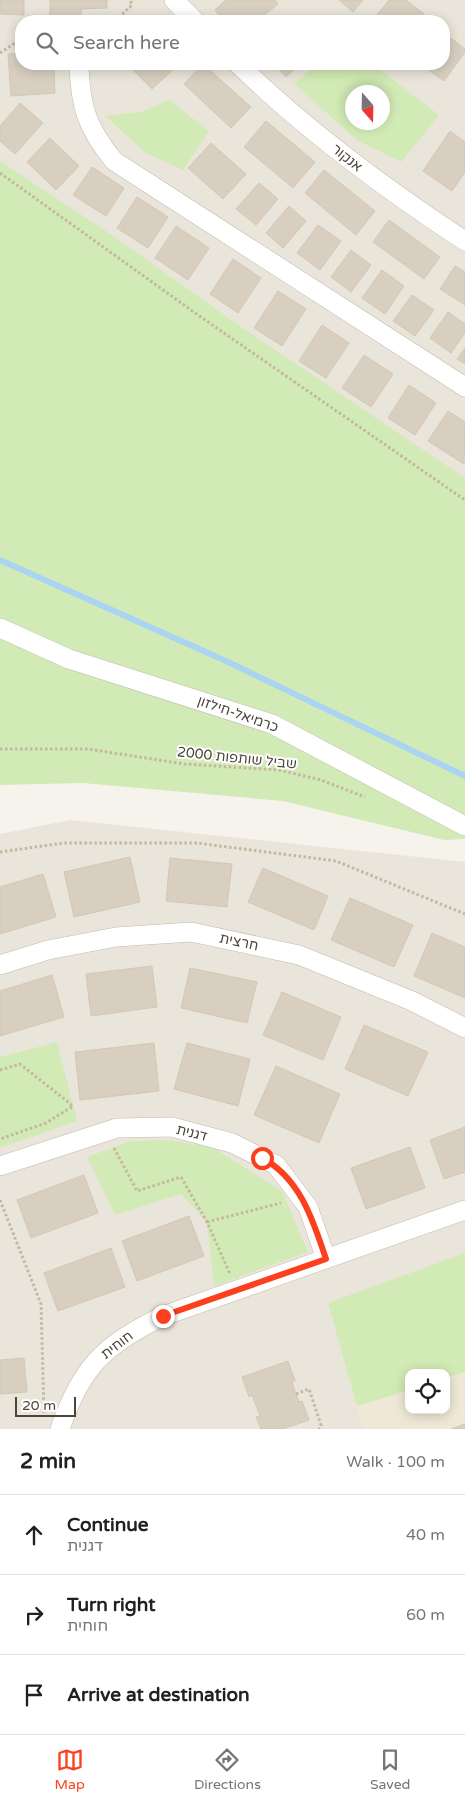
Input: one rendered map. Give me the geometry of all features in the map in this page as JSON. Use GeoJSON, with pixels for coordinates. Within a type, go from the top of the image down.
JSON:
{"type":"FeatureCollection","features":[{"type":"Feature","properties":{"kind":"street"},"geometry":{"type":"LineString","coordinates":[[174,0],[189,15]]}},
{"type":"Feature","properties":{"kind":"street"},"geometry":{"type":"LineString","coordinates":[[79,70],[80,91],[87,121],[98,142],[114,161],[465,387]]}},
{"type":"Feature","properties":{"kind":"street","name":"אנקור"},"geometry":{"type":"LineString","coordinates":[[244,70],[273,98],[392,193],[465,241]]}},
{"type":"Feature","properties":{"kind":"street","name":"כרמיאל-חילזון"},"geometry":{"type":"LineString","coordinates":[[0,628],[69,659],[272,724],[465,826]]}},
{"type":"Feature","properties":{"kind":"street","name":"חרצית"},"geometry":{"type":"LineString","coordinates":[[0,965],[48,950],[116,936],[191,932],[299,955],[412,1001],[465,1028]]}},
{"type":"Feature","properties":{"kind":"street","name":"דגנית"},"geometry":{"type":"LineString","coordinates":[[0,1166],[117,1128],[172,1127],[232,1143],[276,1165],[308,1207],[326,1259]]}},
{"type":"Feature","properties":{"kind":"street","name":"חוחית"},"geometry":{"type":"LineString","coordinates":[[52,1424],[91,1366],[126,1335],[163,1316],[465,1210]]}},
{"type":"Feature","properties":{"kind":"path"},"geometry":{"type":"LineString","coordinates":[[121,15],[132,5],[130,0]]}},
{"type":"Feature","properties":{"kind":"path"},"geometry":{"type":"LineString","coordinates":[[0,53],[15,43]]}},
{"type":"Feature","properties":{"kind":"path"},"geometry":{"type":"LineString","coordinates":[[0,172],[182,304],[465,500]]}},
{"type":"Feature","properties":{"kind":"path","name":"שביל שותפות 2000"},"geometry":{"type":"LineString","coordinates":[[0,748],[88,750],[184,764],[279,770],[321,780],[368,798]]}},
{"type":"Feature","properties":{"kind":"path"},"geometry":{"type":"LineString","coordinates":[[0,852],[64,843],[197,843],[299,856],[336,861],[465,914]]}},
{"type":"Feature","properties":{"kind":"path"},"geometry":{"type":"LineString","coordinates":[[0,1070],[20,1064],[73,1106],[46,1123],[0,1139]]}},
{"type":"Feature","properties":{"kind":"path"},"geometry":{"type":"LineString","coordinates":[[106,1132],[137,1192],[181,1178],[207,1222],[237,1290]]}},
{"type":"Feature","properties":{"kind":"path"},"geometry":{"type":"LineString","coordinates":[[207,1222],[302,1198]]}},
{"type":"Feature","properties":{"kind":"path"},"geometry":{"type":"LineString","coordinates":[[0,1200],[41,1304],[52,1424]]}},
{"type":"Feature","properties":{"kind":"path"},"geometry":{"type":"LineString","coordinates":[[296,1394],[309,1389],[321,1425],[319,1429]]}},
{"type":"Feature","properties":{"kind":"shaded area"},"geometry":{"type":"Polygon","coordinates":[[[0,0],[465,0],[465,486],[0,189],[0,0]]]}},
{"type":"Feature","properties":{"kind":"shaded area"},"geometry":{"type":"Polygon","coordinates":[[[70,820],[465,862],[465,1429],[0,1429],[0,834],[70,820]]]}},
{"type":"Feature","properties":{"kind":"shaded area"},"geometry":{"type":"Polygon","coordinates":[[[465,1372],[465,1429],[363,1429],[357,1406],[405,1391],[405,1414],[450,1414],[450,1377],[465,1372]]]}},
{"type":"Feature","properties":{"kind":"green space"},"geometry":{"type":"Polygon","coordinates":[[[309,70],[380,70],[439,115],[401,162],[357,140],[346,130],[390,130],[390,85],[345,85],[345,129],[294,84],[309,70]]]}},
{"type":"Feature","properties":{"kind":"green space"},"geometry":{"type":"Polygon","coordinates":[[[169,100],[209,131],[183,170],[146,153],[105,116],[141,112],[169,100]]]}},
{"type":"Feature","properties":{"kind":"green space"},"geometry":{"type":"Polygon","coordinates":[[[0,161],[106,231],[247,331],[465,478],[465,839],[444,840],[283,801],[83,783],[0,785],[0,161]]]}},
{"type":"Feature","properties":{"kind":"green space"},"geometry":{"type":"Polygon","coordinates":[[[57,1042],[77,1121],[0,1148],[0,1057],[57,1042]]]}},
{"type":"Feature","properties":{"kind":"green space"},"geometry":{"type":"Polygon","coordinates":[[[168,1140],[212,1147],[282,1191],[308,1252],[214,1286],[207,1222],[181,1194],[115,1215],[87,1157],[131,1141],[168,1140]]]}},
{"type":"Feature","properties":{"kind":"green space"},"geometry":{"type":"Polygon","coordinates":[[[465,1253],[465,1372],[450,1377],[450,1369],[405,1369],[405,1391],[357,1406],[328,1303],[465,1253]]]}},
{"type":"Feature","properties":{"kind":"building"},"geometry":{"type":"Polygon","coordinates":[[[0,0],[24,0],[24,15],[0,14],[0,0]]]}},
{"type":"Feature","properties":{"kind":"building"},"geometry":{"type":"Polygon","coordinates":[[[50,0],[107,0],[107,8],[81,9],[81,15],[50,15],[50,0]]]}},
{"type":"Feature","properties":{"kind":"building"},"geometry":{"type":"Polygon","coordinates":[[[226,0],[275,0],[278,4],[264,15],[219,15],[215,10],[226,0]]]}},
{"type":"Feature","properties":{"kind":"building"},"geometry":{"type":"Polygon","coordinates":[[[339,0],[363,0],[353,12],[339,0]]]}},
{"type":"Feature","properties":{"kind":"building"},"geometry":{"type":"Polygon","coordinates":[[[389,0],[406,0],[424,14],[423,15],[377,15],[389,0]]]}},
{"type":"Feature","properties":{"kind":"building"},"geometry":{"type":"Polygon","coordinates":[[[450,38],[465,49],[465,52],[444,81],[428,70],[450,70],[450,38]]]}},
{"type":"Feature","properties":{"kind":"building"},"geometry":{"type":"Polygon","coordinates":[[[15,53],[15,70],[54,70],[55,93],[11,96],[8,54],[15,53]]]}},
{"type":"Feature","properties":{"kind":"building"},"geometry":{"type":"Polygon","coordinates":[[[133,70],[173,70],[152,89],[133,70]]]}},
{"type":"Feature","properties":{"kind":"building"},"geometry":{"type":"Polygon","coordinates":[[[197,70],[210,70],[251,107],[231,128],[184,84],[197,70]]]}},
{"type":"Feature","properties":{"kind":"building"},"geometry":{"type":"Polygon","coordinates":[[[280,70],[294,70],[286,77],[280,70]]]}},
{"type":"Feature","properties":{"kind":"building"},"geometry":{"type":"Polygon","coordinates":[[[20,103],[43,123],[15,154],[0,141],[0,126],[20,103]]]}},
{"type":"Feature","properties":{"kind":"building"},"geometry":{"type":"Polygon","coordinates":[[[266,121],[315,162],[293,188],[244,147],[266,121]]]}},
{"type":"Feature","properties":{"kind":"building"},"geometry":{"type":"Polygon","coordinates":[[[450,131],[465,142],[465,172],[452,191],[423,171],[450,131]]]}},
{"type":"Feature","properties":{"kind":"building"},"geometry":{"type":"Polygon","coordinates":[[[50,138],[79,166],[56,190],[27,162],[50,138]]]}},
{"type":"Feature","properties":{"kind":"building"},"geometry":{"type":"Polygon","coordinates":[[[211,143],[246,174],[223,199],[188,168],[211,143]]]}},
{"type":"Feature","properties":{"kind":"building"},"geometry":{"type":"Polygon","coordinates":[[[92,167],[124,188],[106,216],[73,195],[92,167]]]}},
{"type":"Feature","properties":{"kind":"building"},"geometry":{"type":"Polygon","coordinates":[[[324,170],[375,211],[356,235],[305,193],[324,170]]]}},
{"type":"Feature","properties":{"kind":"building"},"geometry":{"type":"Polygon","coordinates":[[[259,183],[278,199],[256,225],[236,209],[259,183]]]}},
{"type":"Feature","properties":{"kind":"building"},"geometry":{"type":"Polygon","coordinates":[[[137,197],[168,217],[148,248],[117,228],[137,197]]]}},
{"type":"Feature","properties":{"kind":"building"},"geometry":{"type":"Polygon","coordinates":[[[289,206],[306,221],[283,248],[266,233],[289,206]]]}},
{"type":"Feature","properties":{"kind":"building"},"geometry":{"type":"Polygon","coordinates":[[[389,220],[440,257],[424,279],[373,242],[389,220]]]}},
{"type":"Feature","properties":{"kind":"building"},"geometry":{"type":"Polygon","coordinates":[[[318,225],[341,241],[320,270],[297,253],[318,225]]]}},
{"type":"Feature","properties":{"kind":"building"},"geometry":{"type":"Polygon","coordinates":[[[176,226],[209,248],[188,280],[155,258],[176,226]]]}},
{"type":"Feature","properties":{"kind":"building"},"geometry":{"type":"Polygon","coordinates":[[[351,250],[371,265],[351,292],[331,277],[351,250]]]}},
{"type":"Feature","properties":{"kind":"building"},"geometry":{"type":"Polygon","coordinates":[[[233,259],[261,278],[238,313],[210,294],[233,259]]]}},
{"type":"Feature","properties":{"kind":"building"},"geometry":{"type":"Polygon","coordinates":[[[455,266],[465,272],[465,305],[440,289],[455,266]]]}},
{"type":"Feature","properties":{"kind":"building"},"geometry":{"type":"Polygon","coordinates":[[[382,270],[404,286],[385,314],[362,298],[382,270]]]}},
{"type":"Feature","properties":{"kind":"building"},"geometry":{"type":"Polygon","coordinates":[[[278,291],[306,309],[282,346],[254,328],[278,291]]]}},
{"type":"Feature","properties":{"kind":"building"},"geometry":{"type":"Polygon","coordinates":[[[412,295],[434,310],[415,336],[393,321],[412,295]]]}},
{"type":"Feature","properties":{"kind":"building"},"geometry":{"type":"Polygon","coordinates":[[[448,312],[465,324],[465,333],[451,353],[430,338],[448,312]]]}},
{"type":"Feature","properties":{"kind":"building"},"geometry":{"type":"Polygon","coordinates":[[[322,325],[349,343],[326,378],[299,361],[322,325]]]}},
{"type":"Feature","properties":{"kind":"building"},"geometry":{"type":"Polygon","coordinates":[[[465,348],[465,364],[457,359],[465,348]]]}},
{"type":"Feature","properties":{"kind":"building"},"geometry":{"type":"Polygon","coordinates":[[[364,355],[393,374],[371,407],[342,388],[364,355]]]}},
{"type":"Feature","properties":{"kind":"building"},"geometry":{"type":"Polygon","coordinates":[[[409,385],[436,403],[415,435],[388,418],[409,385]]]}},
{"type":"Feature","properties":{"kind":"building"},"geometry":{"type":"Polygon","coordinates":[[[448,411],[465,422],[464,464],[428,441],[448,411]]]}},
{"type":"Feature","properties":{"kind":"building"},"geometry":{"type":"Polygon","coordinates":[[[130,857],[140,902],[74,917],[64,872],[130,857]]]}},
{"type":"Feature","properties":{"kind":"building"},"geometry":{"type":"Polygon","coordinates":[[[170,858],[232,864],[227,907],[166,901],[170,858]]]}},
{"type":"Feature","properties":{"kind":"building"},"geometry":{"type":"Polygon","coordinates":[[[263,868],[328,896],[314,930],[248,902],[263,868]]]}},
{"type":"Feature","properties":{"kind":"building"},"geometry":{"type":"Polygon","coordinates":[[[43,874],[56,917],[0,934],[0,887],[43,874]]]}},
{"type":"Feature","properties":{"kind":"building"},"geometry":{"type":"Polygon","coordinates":[[[350,898],[413,925],[394,967],[331,940],[350,898]]]}},
{"type":"Feature","properties":{"kind":"building"},"geometry":{"type":"Polygon","coordinates":[[[432,933],[465,947],[465,998],[414,976],[432,933]]]}},
{"type":"Feature","properties":{"kind":"building"},"geometry":{"type":"Polygon","coordinates":[[[152,966],[157,1007],[91,1016],[86,974],[152,966]]]}},
{"type":"Feature","properties":{"kind":"building"},"geometry":{"type":"Polygon","coordinates":[[[190,968],[257,982],[247,1023],[181,1008],[190,968]]]}},
{"type":"Feature","properties":{"kind":"building"},"geometry":{"type":"Polygon","coordinates":[[[52,975],[64,1017],[0,1036],[0,991],[52,975]]]}},
{"type":"Feature","properties":{"kind":"building"},"geometry":{"type":"Polygon","coordinates":[[[282,992],[341,1017],[323,1060],[263,1035],[282,992]]]}},
{"type":"Feature","properties":{"kind":"building"},"geometry":{"type":"Polygon","coordinates":[[[364,1025],[428,1052],[408,1096],[345,1069],[364,1025]]]}},
{"type":"Feature","properties":{"kind":"building"},"geometry":{"type":"Polygon","coordinates":[[[154,1043],[159,1091],[80,1100],[75,1052],[154,1043]]]}},
{"type":"Feature","properties":{"kind":"building"},"geometry":{"type":"Polygon","coordinates":[[[187,1043],[250,1059],[238,1106],[174,1089],[187,1043]]]}},
{"type":"Feature","properties":{"kind":"building"},"geometry":{"type":"Polygon","coordinates":[[[276,1066],[340,1094],[319,1143],[254,1115],[276,1066]]]}},
{"type":"Feature","properties":{"kind":"building"},"geometry":{"type":"Polygon","coordinates":[[[465,1127],[465,1172],[444,1179],[430,1140],[465,1127]]]}},
{"type":"Feature","properties":{"kind":"building"},"geometry":{"type":"Polygon","coordinates":[[[410,1147],[425,1188],[366,1209],[351,1168],[410,1147]]]}},
{"type":"Feature","properties":{"kind":"building"},"geometry":{"type":"Polygon","coordinates":[[[84,1175],[98,1213],[31,1238],[17,1200],[84,1175]]]}},
{"type":"Feature","properties":{"kind":"building"},"geometry":{"type":"Polygon","coordinates":[[[189,1216],[204,1256],[137,1281],[122,1241],[189,1216]]]}},
{"type":"Feature","properties":{"kind":"building"},"geometry":{"type":"Polygon","coordinates":[[[111,1248],[125,1287],[58,1311],[44,1273],[111,1248]]]}},
{"type":"Feature","properties":{"kind":"building"},"geometry":{"type":"Polygon","coordinates":[[[24,1358],[27,1392],[0,1394],[0,1360],[24,1358]]]}},
{"type":"Feature","properties":{"kind":"building"},"geometry":{"type":"Polygon","coordinates":[[[288,1361],[295,1381],[292,1382],[296,1394],[299,1402],[302,1401],[309,1420],[283,1429],[261,1429],[256,1417],[260,1416],[252,1395],[249,1397],[242,1377],[288,1361]]]}},
{"type":"Feature","properties":{"kind":"building"},"geometry":{"type":"Polygon","coordinates":[[[465,1424],[465,1429],[451,1429],[465,1424]]]}},
{"type":"Feature","properties":{"kind":"waterway"},"geometry":{"type":"LineString","coordinates":[[0,560],[226,661],[465,776]]}},
{"type":"Feature","properties":{"kind":"route"},"geometry":{"type":"LineString","coordinates":[[163,1316],[326,1259],[308,1207],[276,1165],[262,1158]]}}]}
